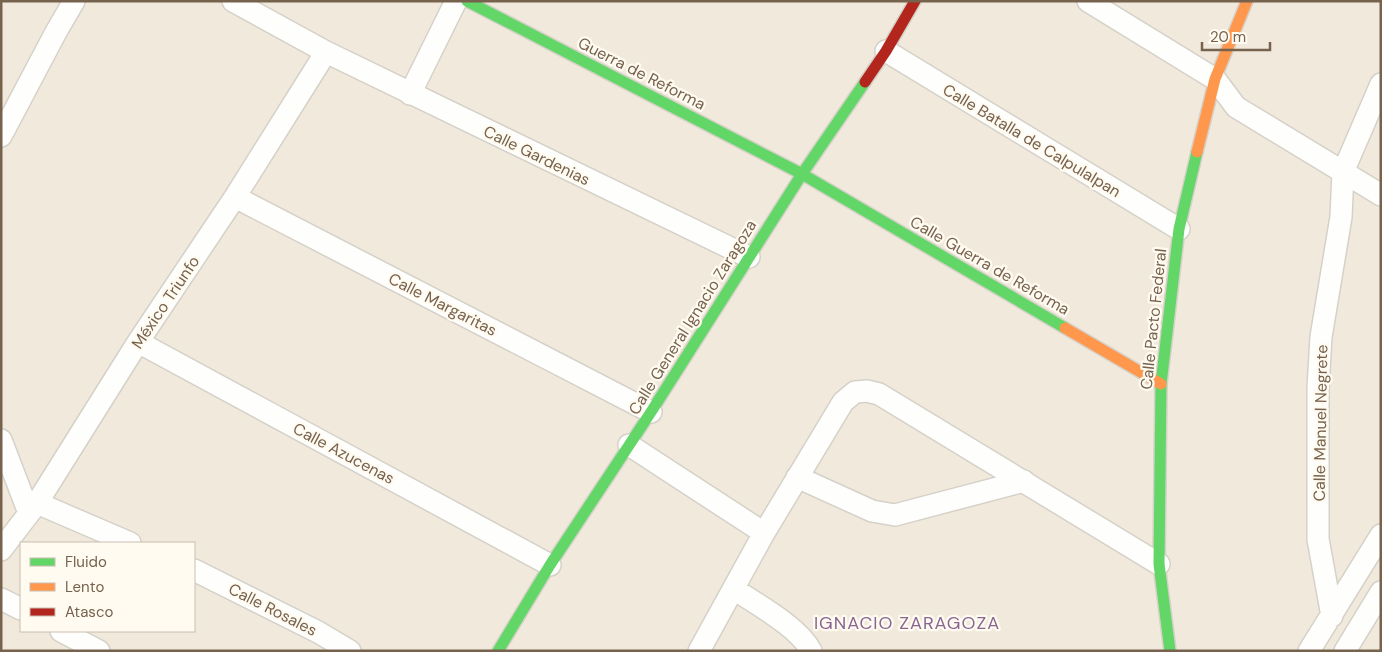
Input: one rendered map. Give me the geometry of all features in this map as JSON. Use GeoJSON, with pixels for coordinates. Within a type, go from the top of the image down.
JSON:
{"type":"FeatureCollection","features":[{"type":"Feature","properties":{"kind":"street"},"geometry":{"type":"LineString","coordinates":[[1,136],[74,1]]}},
{"type":"Feature","properties":{"kind":"street","name":"Calle Gardenias"},"geometry":{"type":"LineString","coordinates":[[233,1],[326,52],[410,94],[749,257]]}},
{"type":"Feature","properties":{"kind":"street"},"geometry":{"type":"LineString","coordinates":[[410,94],[456,1]]}},
{"type":"Feature","properties":{"kind":"street","name":"Guerra de Reforma"},"geometry":{"type":"LineString","coordinates":[[467,1],[802,174]]}},
{"type":"Feature","properties":{"kind":"street","name":"Calle General Ignacio Zaragoza"},"geometry":{"type":"LineString","coordinates":[[498,651],[550,564],[630,445],[802,174],[886,51],[915,1]]}},
{"type":"Feature","properties":{"kind":"street"},"geometry":{"type":"LineString","coordinates":[[1088,1],[1215,79],[1236,108],[1381,195]]}},
{"type":"Feature","properties":{"kind":"street","name":"Calle Pacto Federal"},"geometry":{"type":"LineString","coordinates":[[1170,651],[1159,564],[1160,384],[1179,229],[1215,79],[1247,1]]}},
{"type":"Feature","properties":{"kind":"street","name":"Calle Batalla de Calpulalpan"},"geometry":{"type":"LineString","coordinates":[[886,51],[1179,229]]}},
{"type":"Feature","properties":{"kind":"street","name":"México Triunfo"},"geometry":{"type":"LineString","coordinates":[[1,550],[33,508],[138,342],[235,197],[326,52]]}},
{"type":"Feature","properties":{"kind":"street"},"geometry":{"type":"LineString","coordinates":[[1343,172],[1381,84]]}},
{"type":"Feature","properties":{"kind":"street","name":"Calle Manuel Negrete"},"geometry":{"type":"LineString","coordinates":[[1332,616],[1318,539],[1318,388],[1321,337],[1341,217],[1343,172]]}},
{"type":"Feature","properties":{"kind":"street","name":"Calle Guerra de Reforma"},"geometry":{"type":"LineString","coordinates":[[802,174],[1160,384]]}},
{"type":"Feature","properties":{"kind":"street","name":"Calle Margaritas"},"geometry":{"type":"LineString","coordinates":[[235,197],[651,412]]}},
{"type":"Feature","properties":{"kind":"street","name":"Calle Azucenas"},"geometry":{"type":"LineString","coordinates":[[138,342],[550,564]]}},
{"type":"Feature","properties":{"kind":"street"},"geometry":{"type":"LineString","coordinates":[[699,651],[797,477],[843,402],[855,392],[868,391],[878,394],[1159,564]]}},
{"type":"Feature","properties":{"kind":"street"},"geometry":{"type":"LineString","coordinates":[[1,440],[33,508],[127,542]]}},
{"type":"Feature","properties":{"kind":"street"},"geometry":{"type":"LineString","coordinates":[[630,445],[764,533]]}},
{"type":"Feature","properties":{"kind":"street"},"geometry":{"type":"LineString","coordinates":[[797,477],[872,511],[894,515],[1024,481]]}},
{"type":"Feature","properties":{"kind":"street"},"geometry":{"type":"LineString","coordinates":[[1309,651],[1381,535]]}},
{"type":"Feature","properties":{"kind":"street","name":"Calle Rosales"},"geometry":{"type":"LineString","coordinates":[[195,570],[318,632],[350,651]]}},
{"type":"Feature","properties":{"kind":"street"},"geometry":{"type":"LineString","coordinates":[[734,589],[794,630],[806,642],[811,651]]}},
{"type":"Feature","properties":{"kind":"street"},"geometry":{"type":"LineString","coordinates":[[1345,651],[1381,592]]}},
{"type":"Feature","properties":{"kind":"street"},"geometry":{"type":"LineString","coordinates":[[1,599],[20,609]]}},
{"type":"Feature","properties":{"kind":"street"},"geometry":{"type":"LineString","coordinates":[[63,632],[98,651]]}},
{"type":"Feature","properties":{"kind":"shaded area"},"geometry":{"type":"Polygon","coordinates":[[[1,1],[1381,1],[1381,651],[1,651],[1,1]]]}},
{"type":"Feature","properties":{"kind":"traffic: fast"},"geometry":{"type":"LineString","coordinates":[[467,1],[802,174],[1065,328]]}},
{"type":"Feature","properties":{"kind":"traffic: fast"},"geometry":{"type":"LineString","coordinates":[[498,651],[550,565],[651,412],[802,174],[865,82]]}},
{"type":"Feature","properties":{"kind":"traffic: fast"},"geometry":{"type":"LineString","coordinates":[[1170,651],[1159,564],[1161,384],[1179,229],[1197,152]]}},
{"type":"Feature","properties":{"kind":"traffic: slow"},"geometry":{"type":"LineString","coordinates":[[1197,152],[1215,79],[1247,1]]}},
{"type":"Feature","properties":{"kind":"traffic: slow"},"geometry":{"type":"LineString","coordinates":[[1065,328],[1161,384]]}},
{"type":"Feature","properties":{"kind":"traffic: jam"},"geometry":{"type":"LineString","coordinates":[[865,82],[886,51],[915,1]]}},
{"type":"Feature","properties":{"kind":"district","name":"IGNACIO ZARAGOZA"},"geometry":{"type":"Point","coordinates":[907,623]}}]}
